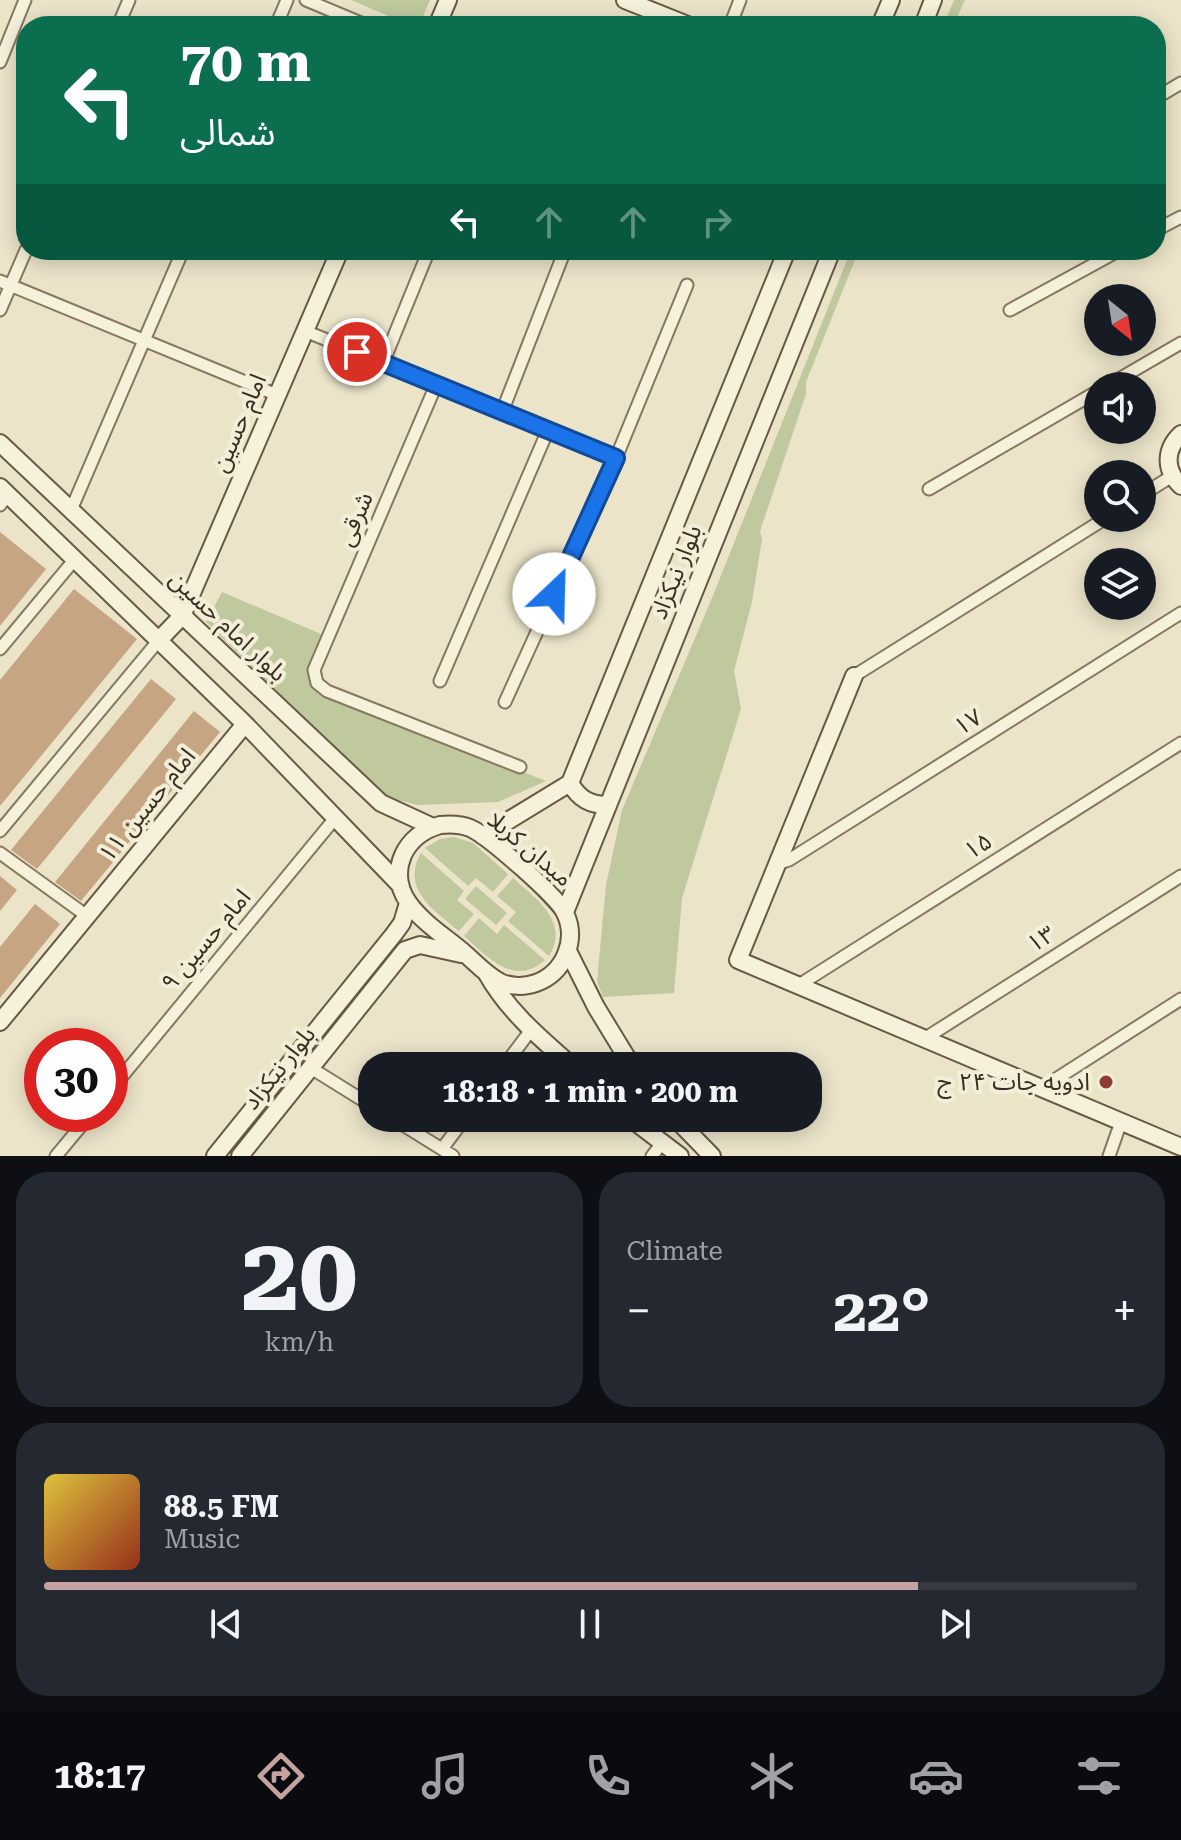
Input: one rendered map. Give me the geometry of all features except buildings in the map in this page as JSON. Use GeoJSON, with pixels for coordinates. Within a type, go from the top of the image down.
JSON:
{"type":"FeatureCollection","features":[{"type":"Feature","properties":{"kind":"main road"},"geometry":{"type":"LineString","coordinates":[[625,0],[653,16]]}},
{"type":"Feature","properties":{"kind":"main road","name":"امام حسین"},"geometry":{"type":"LineString","coordinates":[[182,616],[336,260]]}},
{"type":"Feature","properties":{"kind":"main road","name":"بلوار نیکزاد"},"geometry":{"type":"LineString","coordinates":[[570,783],[783,260]]}},
{"type":"Feature","properties":{"kind":"main road","name":"بلوار نیکزاد"},"geometry":{"type":"LineString","coordinates":[[565,912],[828,260]]}},
{"type":"Feature","properties":{"kind":"main road"},"geometry":{"type":"LineString","coordinates":[[1177,481],[1168,466],[1168,455],[1181,434]]}},
{"type":"Feature","properties":{"kind":"main road","name":"بلوار امام حسین"},"geometry":{"type":"LineString","coordinates":[[0,443],[381,803],[433,827]]}},
{"type":"Feature","properties":{"kind":"main road"},"geometry":{"type":"LineString","coordinates":[[3,496],[75,559],[245,724],[400,885],[408,903],[484,970],[504,983],[530,984],[553,973],[568,951],[596,1007],[623,1052]]}},
{"type":"Feature","properties":{"kind":"main road"},"geometry":{"type":"LineString","coordinates":[[159,640],[182,616]]}},
{"type":"Feature","properties":{"kind":"main road"},"geometry":{"type":"LineString","coordinates":[[854,676],[738,960],[1181,1147]]}},
{"type":"Feature","properties":{"kind":"main road","name":"امام حسین ۱۱"},"geometry":{"type":"LineString","coordinates":[[0,1022],[245,724]]}},
{"type":"Feature","properties":{"kind":"main road"},"geometry":{"type":"LineString","coordinates":[[483,836],[570,783],[585,801],[608,805]]}},
{"type":"Feature","properties":{"kind":"main road","name":"میدان کربلا"},"geometry":{"type":"LineString","coordinates":[[433,827],[459,825],[483,836],[558,901],[565,912],[570,931],[568,951]]}},
{"type":"Feature","properties":{"kind":"main road"},"geometry":{"type":"LineString","coordinates":[[400,885],[400,865],[404,853],[416,837],[433,827]]}},
{"type":"Feature","properties":{"kind":"main road","name":"بلوار نیکزاد"},"geometry":{"type":"LineString","coordinates":[[215,1156],[394,934],[402,923],[408,903]]}},
{"type":"Feature","properties":{"kind":"main road","name":"بلوار نیکزاد"},"geometry":{"type":"LineString","coordinates":[[240,1156],[405,950],[420,945],[469,957]]}},
{"type":"Feature","properties":{"kind":"main road"},"geometry":{"type":"LineString","coordinates":[[484,970],[498,993],[531,1030],[556,1052]]}},
{"type":"Feature","properties":{"kind":"main road"},"geometry":{"type":"LineString","coordinates":[[642,1132],[657,1150],[680,1156]]}},
{"type":"Feature","properties":{"kind":"main road"},"geometry":{"type":"LineString","coordinates":[[689,1132],[712,1156]]}},
{"type":"Feature","properties":{"kind":"street"},"geometry":{"type":"LineString","coordinates":[[306,0],[344,16]]}},
{"type":"Feature","properties":{"kind":"street"},"geometry":{"type":"LineString","coordinates":[[0,62],[16,22]]}},
{"type":"Feature","properties":{"kind":"street"},"geometry":{"type":"LineString","coordinates":[[0,310],[6,283],[20,260]]}},
{"type":"Feature","properties":{"kind":"street"},"geometry":{"type":"LineString","coordinates":[[71,510],[179,260]]}},
{"type":"Feature","properties":{"kind":"street"},"geometry":{"type":"LineString","coordinates":[[383,363],[425,260]]}},
{"type":"Feature","properties":{"kind":"street"},"geometry":{"type":"LineString","coordinates":[[502,412],[561,260]]}},
{"type":"Feature","properties":{"kind":"street"},"geometry":{"type":"LineString","coordinates":[[1010,310],[1102,260]]}},
{"type":"Feature","properties":{"kind":"street"},"geometry":{"type":"LineString","coordinates":[[6,283],[277,395]]}},
{"type":"Feature","properties":{"kind":"street"},"geometry":{"type":"LineString","coordinates":[[505,702],[616,458],[687,285]]}},
{"type":"Feature","properties":{"kind":"street"},"geometry":{"type":"LineString","coordinates":[[305,331],[616,458]]}},
{"type":"Feature","properties":{"kind":"street"},"geometry":{"type":"LineString","coordinates":[[1131,372],[1181,343]]}},
{"type":"Feature","properties":{"kind":"street","name":"شرقی"},"geometry":{"type":"LineString","coordinates":[[436,385],[314,670],[317,683],[327,691],[520,767]]}},
{"type":"Feature","properties":{"kind":"street"},"geometry":{"type":"LineString","coordinates":[[929,489],[1084,399]]}},
{"type":"Feature","properties":{"kind":"street"},"geometry":{"type":"LineString","coordinates":[[440,681],[548,430]]}},
{"type":"Feature","properties":{"kind":"street"},"geometry":{"type":"LineString","coordinates":[[1156,489],[1177,481]]}},
{"type":"Feature","properties":{"kind":"street"},"geometry":{"type":"LineString","coordinates":[[854,676],[1084,532]]}},
{"type":"Feature","properties":{"kind":"street"},"geometry":{"type":"LineString","coordinates":[[0,649],[75,559]]}},
{"type":"Feature","properties":{"kind":"street","name":"۱۷"},"geometry":{"type":"LineString","coordinates":[[777,864],[803,852],[1181,613]]}},
{"type":"Feature","properties":{"kind":"street"},"geometry":{"type":"LineString","coordinates":[[0,831],[159,640]]}},
{"type":"Feature","properties":{"kind":"street","name":"۱۵"},"geometry":{"type":"LineString","coordinates":[[799,985],[1181,743]]}},
{"type":"Feature","properties":{"kind":"street","name":"امام حسین ۹"},"geometry":{"type":"LineString","coordinates":[[128,1069],[336,817]]}},
{"type":"Feature","properties":{"kind":"street"},"geometry":{"type":"LineString","coordinates":[[0,853],[87,916]]}},
{"type":"Feature","properties":{"kind":"street","name":"۱۳"},"geometry":{"type":"LineString","coordinates":[[924,1039],[1181,876]]}},
{"type":"Feature","properties":{"kind":"street"},"geometry":{"type":"LineString","coordinates":[[1042,1088],[1181,999]]}},
{"type":"Feature","properties":{"kind":"street"},"geometry":{"type":"LineString","coordinates":[[514,1052],[531,1030]]}},
{"type":"Feature","properties":{"kind":"street"},"geometry":{"type":"LineString","coordinates":[[311,1068],[358,1097]]}},
{"type":"Feature","properties":{"kind":"street"},"geometry":{"type":"LineString","coordinates":[[1109,1156],[1121,1122]]}},
{"type":"Feature","properties":{"kind":"street"},"geometry":{"type":"LineString","coordinates":[[56,1156],[76,1132]]}},
{"type":"Feature","properties":{"kind":"street"},"geometry":{"type":"LineString","coordinates":[[415,1132],[453,1156]]}},
{"type":"Feature","properties":{"kind":"street"},"geometry":{"type":"LineString","coordinates":[[442,1149],[455,1132]]}},
{"type":"Feature","properties":{"kind":"green space"},"geometry":{"type":"Polygon","coordinates":[[[351,0],[430,0],[423,16],[389,16],[351,0]]]}},
{"type":"Feature","properties":{"kind":"green space"},"geometry":{"type":"Polygon","coordinates":[[[954,0],[965,0],[958,16],[947,16],[954,0]]]}},
{"type":"Feature","properties":{"kind":"green space"},"geometry":{"type":"Polygon","coordinates":[[[847,260],[855,260],[806,382],[806,394],[760,531],[762,539],[752,602],[734,671],[741,709],[682,898],[674,993],[603,997],[597,981],[606,885],[622,810],[712,598],[847,260]]]}},
{"type":"Feature","properties":{"kind":"green space"},"geometry":{"type":"Polygon","coordinates":[[[222,592],[321,634],[309,672],[310,679],[320,692],[546,781],[498,802],[418,805],[385,797],[206,622],[222,592]]]}},
{"type":"Feature","properties":{"kind":"green space"},"geometry":{"type":"Polygon","coordinates":[[[454,837],[473,843],[508,874],[493,892],[476,878],[468,886],[425,848],[440,839],[454,837]]]}},
{"type":"Feature","properties":{"kind":"green space"},"geometry":{"type":"Polygon","coordinates":[[[421,853],[464,891],[457,900],[474,914],[459,931],[431,907],[417,888],[416,866],[421,853]]]}},
{"type":"Feature","properties":{"kind":"green space"},"geometry":{"type":"Polygon","coordinates":[[[513,878],[540,903],[553,921],[554,943],[549,956],[508,921],[516,912],[497,896],[513,878]]]}},
{"type":"Feature","properties":{"kind":"green space"},"geometry":{"type":"Polygon","coordinates":[[[476,886],[507,913],[496,925],[465,899],[476,886]]]}},
{"type":"Feature","properties":{"kind":"green space"},"geometry":{"type":"Polygon","coordinates":[[[479,918],[497,934],[504,925],[545,960],[522,971],[511,970],[491,960],[464,936],[479,918]]]}},
{"type":"Feature","properties":{"kind":"place","name":"ادویه جات ۲۴ ج"},"geometry":{"type":"Point","coordinates":[1106,1082]}},
{"type":"Feature","properties":{"kind":"route"},"geometry":{"type":"LineString","coordinates":[[357,352],[616,458],[554,594]]}}]}
